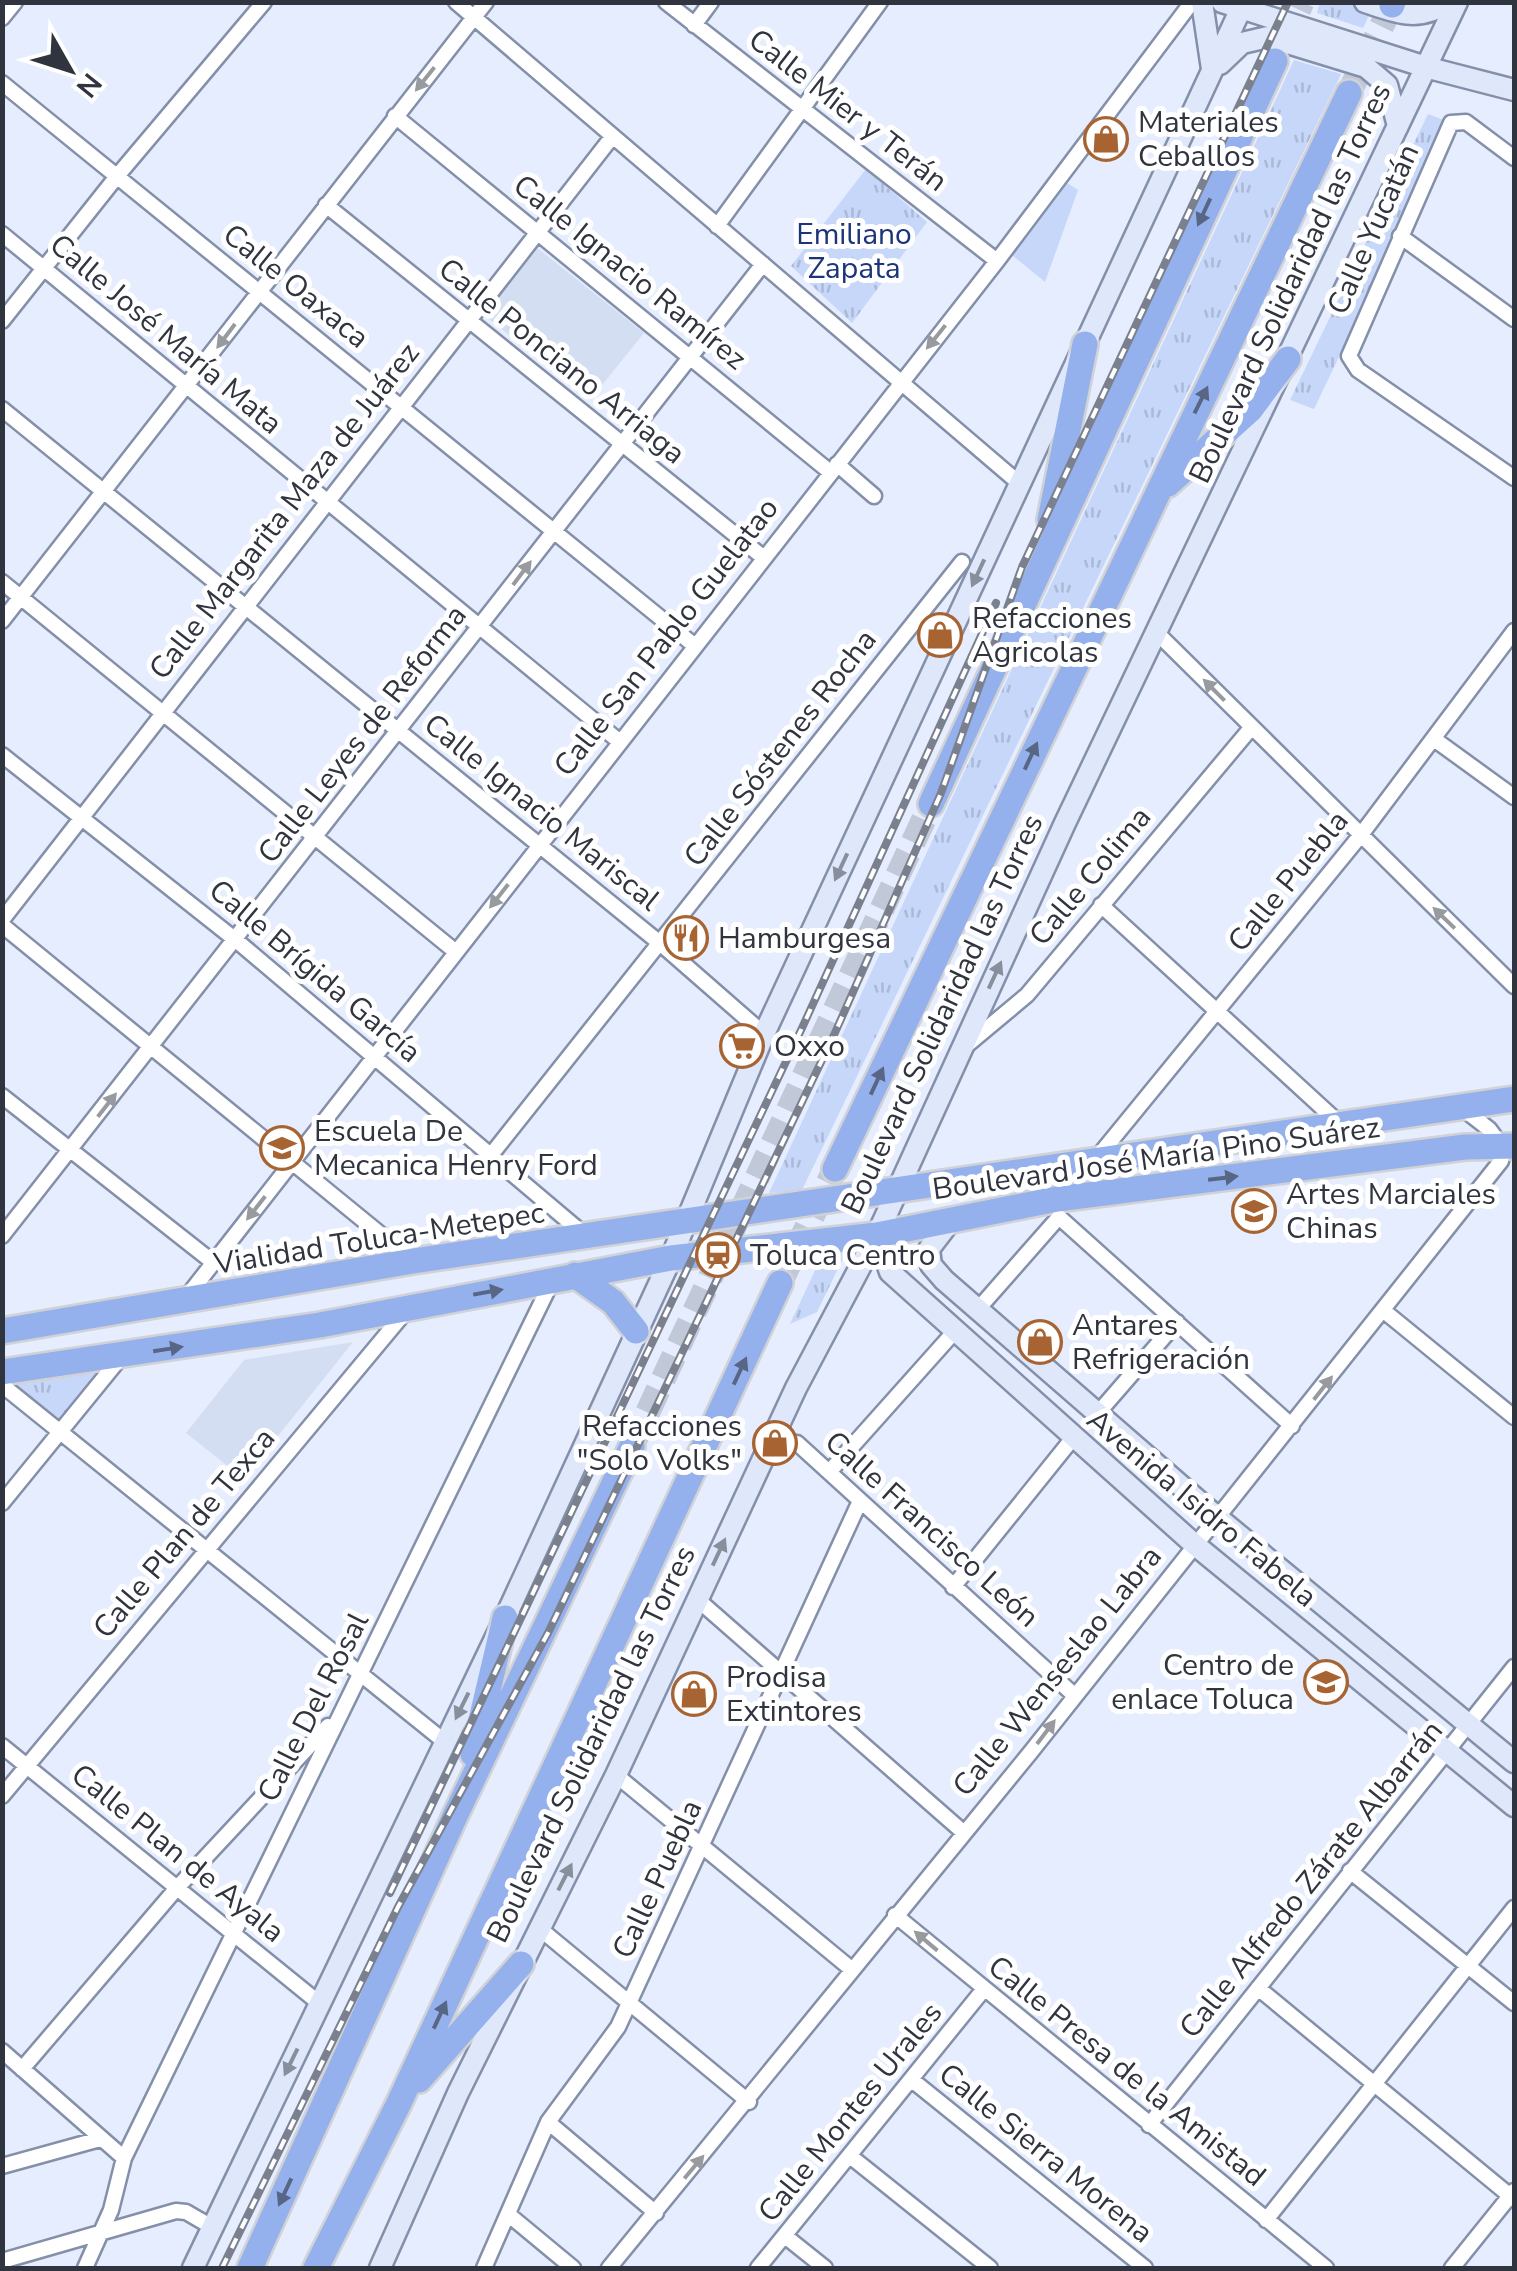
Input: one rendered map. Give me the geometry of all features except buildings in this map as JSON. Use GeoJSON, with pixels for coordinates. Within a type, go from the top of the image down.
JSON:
{"type":"FeatureCollection","features":[{"type":"Feature","properties":{"kind":"highway"},"geometry":{"type":"LineString","coordinates":[[931,804],[1275,61]]}},
{"type":"Feature","properties":{"kind":"highway","name":"Boulevard Solidaridad las Torres"},"geometry":{"type":"LineString","coordinates":[[835,1170],[1349,94]]}},
{"type":"Feature","properties":{"kind":"highway"},"geometry":{"type":"LineString","coordinates":[[1031,588],[1056,502],[1085,344]]}},
{"type":"Feature","properties":{"kind":"highway"},"geometry":{"type":"LineString","coordinates":[[1142,521],[1174,478],[1250,410],[1288,360]]}},
{"type":"Feature","properties":{"kind":"highway","name":"Boulevard José María Pino Suárez"},"geometry":{"type":"LineString","coordinates":[[767,1211],[1096,1159],[1344,1128],[1514,1099]]}},
{"type":"Feature","properties":{"kind":"highway","name":"Boulevard José María Pino Suárez"},"geometry":{"type":"LineString","coordinates":[[671,1258],[877,1235],[1057,1199],[1465,1147],[1509,1147]]}},
{"type":"Feature","properties":{"kind":"highway","name":"Vialidad Toluca-Metepec"},"geometry":{"type":"LineString","coordinates":[[2,1331],[182,1304],[413,1262],[767,1211]]}},
{"type":"Feature","properties":{"kind":"highway"},"geometry":{"type":"LineString","coordinates":[[2,1372],[122,1357],[671,1258]]}},
{"type":"Feature","properties":{"kind":"highway"},"geometry":{"type":"LineString","coordinates":[[563,1278],[613,1302],[636,1330]]}},
{"type":"Feature","properties":{"kind":"highway","name":"Boulevard Solidaridad las Torres"},"geometry":{"type":"LineString","coordinates":[[316,2268],[399,2103],[780,1283]]}},
{"type":"Feature","properties":{"kind":"highway"},"geometry":{"type":"LineString","coordinates":[[250,2268],[455,1816],[632,1446]]}},
{"type":"Feature","properties":{"kind":"highway"},"geometry":{"type":"LineString","coordinates":[[455,1816],[505,1618]]}},
{"type":"Feature","properties":{"kind":"highway"},"geometry":{"type":"LineString","coordinates":[[399,2103],[521,1964]]}},
{"type":"Feature","properties":{"kind":"main road"},"geometry":{"type":"LineString","coordinates":[[1202,2],[1212,71]]}},
{"type":"Feature","properties":{"kind":"main road"},"geometry":{"type":"LineString","coordinates":[[1365,2],[1410,16],[1431,12],[1447,2]]}},
{"type":"Feature","properties":{"kind":"main road","name":"Boulevard Solidaridad las Torres"},"geometry":{"type":"LineString","coordinates":[[380,2268],[796,1388],[877,1235],[1156,632],[1429,68],[1457,2]]}},
{"type":"Feature","properties":{"kind":"main road"},"geometry":{"type":"LineString","coordinates":[[193,2268],[505,1618],[671,1258],[764,1034],[1212,71],[1235,4],[1429,68],[1514,90]]}},
{"type":"Feature","properties":{"kind":"main road"},"geometry":{"type":"LineString","coordinates":[[1212,71],[1242,43],[1268,37],[1376,74],[1392,94],[1398,128]]}},
{"type":"Feature","properties":{"kind":"main road","name":"Avenida Isidro Fabela"},"geometry":{"type":"LineString","coordinates":[[954,1218],[933,1240],[931,1265],[1218,1518],[1514,1762]]}},
{"type":"Feature","properties":{"kind":"main road","name":"Avenida Isidro Fabela"},"geometry":{"type":"LineString","coordinates":[[877,1235],[890,1272],[1073,1438],[1194,1544],[1514,1806]]}},
{"type":"Feature","properties":{"kind":"street"},"geometry":{"type":"LineString","coordinates":[[2,18],[15,2]]}},
{"type":"Feature","properties":{"kind":"street"},"geometry":{"type":"LineString","coordinates":[[2,321],[118,174],[264,2]]}},
{"type":"Feature","properties":{"kind":"street"},"geometry":{"type":"LineString","coordinates":[[456,2],[1020,484]]}},
{"type":"Feature","properties":{"kind":"street"},"geometry":{"type":"LineString","coordinates":[[2,621],[486,2]]}},
{"type":"Feature","properties":{"kind":"street","name":"Calle Mier y Terán"},"geometry":{"type":"LineString","coordinates":[[666,2],[997,261]]}},
{"type":"Feature","properties":{"kind":"street"},"geometry":{"type":"LineString","coordinates":[[694,25],[711,2]]}},
{"type":"Feature","properties":{"kind":"street"},"geometry":{"type":"LineString","coordinates":[[717,226],[804,112],[880,2]]}},
{"type":"Feature","properties":{"kind":"street","name":"Calle San Pablo Guelatao"},"geometry":{"type":"LineString","coordinates":[[182,1304],[997,261],[1192,2]]}},
{"type":"Feature","properties":{"kind":"street","name":"Calle Oaxaca"},"geometry":{"type":"LineString","coordinates":[[2,83],[694,646]]}},
{"type":"Feature","properties":{"kind":"street","name":"Calle Ignacio Ramírez"},"geometry":{"type":"LineString","coordinates":[[395,116],[833,468],[874,496]]}},
{"type":"Feature","properties":{"kind":"street","name":"Calle Yucatán"},"geometry":{"type":"LineString","coordinates":[[1514,158],[1466,122],[1455,121],[1448,129],[1349,356],[1358,370],[1514,478]]}},
{"type":"Feature","properties":{"kind":"street","name":"Calle Margarita Maza de Juárez"},"geometry":{"type":"LineString","coordinates":[[2,922],[612,137]]}},
{"type":"Feature","properties":{"kind":"street","name":"Calle Ponciano Arriaga"},"geometry":{"type":"LineString","coordinates":[[326,205],[764,558]]}},
{"type":"Feature","properties":{"kind":"street","name":"Calle José María Mata"},"geometry":{"type":"LineString","coordinates":[[2,234],[620,742]]}},
{"type":"Feature","properties":{"kind":"street"},"geometry":{"type":"LineString","coordinates":[[1400,236],[1514,319]]}},
{"type":"Feature","properties":{"kind":"street","name":"Calle Leyes de Reforma"},"geometry":{"type":"LineString","coordinates":[[4,1233],[237,941],[316,834],[763,264]]}},
{"type":"Feature","properties":{"kind":"street","name":"Calle Ignacio Mariscal"},"geometry":{"type":"LineString","coordinates":[[2,409],[661,944],[764,1034]]}},
{"type":"Feature","properties":{"kind":"street","name":"Calle Sóstenes Rocha"},"geometry":{"type":"LineString","coordinates":[[491,1156],[962,562]]}},
{"type":"Feature","properties":{"kind":"street"},"geometry":{"type":"LineString","coordinates":[[2,582],[316,834],[456,952]]}},
{"type":"Feature","properties":{"kind":"street","name":"Calle Puebla"},"geometry":{"type":"LineString","coordinates":[[1096,1159],[1360,836],[1514,631]]}},
{"type":"Feature","properties":{"kind":"street"},"geometry":{"type":"LineString","coordinates":[[1156,632],[1514,986]]}},
{"type":"Feature","properties":{"kind":"street","name":"Calle Colima"},"geometry":{"type":"LineString","coordinates":[[961,1049],[1027,995],[1251,728]]}},
{"type":"Feature","properties":{"kind":"street"},"geometry":{"type":"LineString","coordinates":[[1434,740],[1514,798]]}},
{"type":"Feature","properties":{"kind":"street","name":"Calle Brígida García"},"geometry":{"type":"LineString","coordinates":[[2,755],[237,941],[586,1236]]}},
{"type":"Feature","properties":{"kind":"street"},"geometry":{"type":"LineString","coordinates":[[1101,905],[1344,1128]]}},
{"type":"Feature","properties":{"kind":"street"},"geometry":{"type":"LineString","coordinates":[[2,922],[294,1159],[413,1262]]}},
{"type":"Feature","properties":{"kind":"street"},"geometry":{"type":"LineString","coordinates":[[2,1096],[214,1263]]}},
{"type":"Feature","properties":{"kind":"street"},"geometry":{"type":"LineString","coordinates":[[1462,1108],[1509,1147]]}},
{"type":"Feature","properties":{"kind":"street","name":"Calle Wenseslao Labra"},"geometry":{"type":"LineString","coordinates":[[609,2268],[748,2102],[850,1968],[1292,1426],[1509,1147]]}},
{"type":"Feature","properties":{"kind":"street"},"geometry":{"type":"LineString","coordinates":[[979,1308],[1059,1217],[1292,1426]]}},
{"type":"Feature","properties":{"kind":"street","name":"Calle Del Rosal"},"geometry":{"type":"LineString","coordinates":[[84,2268],[100,2234],[124,2158],[337,1716],[563,1278]]}},
{"type":"Feature","properties":{"kind":"street","name":"Calle Plan de Texca"},"geometry":{"type":"LineString","coordinates":[[2,1796],[410,1306]]}},
{"type":"Feature","properties":{"kind":"street"},"geometry":{"type":"LineString","coordinates":[[1384,1311],[1514,1417]]}},
{"type":"Feature","properties":{"kind":"street"},"geometry":{"type":"LineString","coordinates":[[1098,1413],[1177,1322]]}},
{"type":"Feature","properties":{"kind":"street"},"geometry":{"type":"LineString","coordinates":[[830,1471],[955,1331]]}},
{"type":"Feature","properties":{"kind":"street"},"geometry":{"type":"LineString","coordinates":[[2,1503],[122,1357]]}},
{"type":"Feature","properties":{"kind":"street"},"geometry":{"type":"LineString","coordinates":[[2,1386],[445,1742]]}},
{"type":"Feature","properties":{"kind":"street"},"geometry":{"type":"LineString","coordinates":[[953,1587],[1073,1438]]}},
{"type":"Feature","properties":{"kind":"street","name":"Calle Francisco León"},"geometry":{"type":"LineString","coordinates":[[797,1443],[1074,1694]]}},
{"type":"Feature","properties":{"kind":"street","name":"Calle Puebla"},"geometry":{"type":"LineString","coordinates":[[484,2268],[548,2122],[577,2076],[618,2027],[860,1501]]}},
{"type":"Feature","properties":{"kind":"street"},"geometry":{"type":"LineString","coordinates":[[697,1599],[963,1832]]}},
{"type":"Feature","properties":{"kind":"street","name":"Calle Alfredo Zárate Albarrán"},"geometry":{"type":"LineString","coordinates":[[1148,2125],[1514,1667]]}},
{"type":"Feature","properties":{"kind":"street"},"geometry":{"type":"LineString","coordinates":[[22,2069],[176,1889],[337,1716]]}},
{"type":"Feature","properties":{"kind":"street","name":"Calle Plan de Ayala"},"geometry":{"type":"LineString","coordinates":[[2,1746],[319,2003]]}},
{"type":"Feature","properties":{"kind":"street"},"geometry":{"type":"LineString","coordinates":[[616,1775],[850,1968]]}},
{"type":"Feature","properties":{"kind":"street"},"geometry":{"type":"LineString","coordinates":[[1350,1871],[1514,2002]]}},
{"type":"Feature","properties":{"kind":"street"},"geometry":{"type":"LineString","coordinates":[[1266,2220],[1514,1908]]}},
{"type":"Feature","properties":{"kind":"street","name":"Calle Presa de la Amistad"},"geometry":{"type":"LineString","coordinates":[[895,1915],[1326,2268]]}},
{"type":"Feature","properties":{"kind":"street"},"geometry":{"type":"LineString","coordinates":[[539,1928],[748,2102]]}},
{"type":"Feature","properties":{"kind":"street"},"geometry":{"type":"LineString","coordinates":[[1258,1988],[1513,2195],[1452,2268]]}},
{"type":"Feature","properties":{"kind":"street","name":"Calle Montes Urales"},"geometry":{"type":"LineString","coordinates":[[758,2268],[984,1989]]}},
{"type":"Feature","properties":{"kind":"street"},"geometry":{"type":"LineString","coordinates":[[2,2051],[124,2158]]}},
{"type":"Feature","properties":{"kind":"street","name":"Calle Sierra Morena"},"geometry":{"type":"LineString","coordinates":[[912,2080],[1145,2268]]}},
{"type":"Feature","properties":{"kind":"street"},"geometry":{"type":"LineString","coordinates":[[548,2122],[656,2213]]}},
{"type":"Feature","properties":{"kind":"street"},"geometry":{"type":"LineString","coordinates":[[2,2166],[100,2139]]}},
{"type":"Feature","properties":{"kind":"street"},"geometry":{"type":"LineString","coordinates":[[850,2156],[990,2268]]}},
{"type":"Feature","properties":{"kind":"street"},"geometry":{"type":"LineString","coordinates":[[2,2261],[176,2211],[196,2216],[212,2227]]}},
{"type":"Feature","properties":{"kind":"street"},"geometry":{"type":"LineString","coordinates":[[509,2215],[574,2268]]}},
{"type":"Feature","properties":{"kind":"street"},"geometry":{"type":"LineString","coordinates":[[784,2236],[825,2268]]}},
{"type":"Feature","properties":{"kind":"shaded area"},"geometry":{"type":"Polygon","coordinates":[[[536,247],[644,333],[590,400],[483,314],[536,247]]]}},
{"type":"Feature","properties":{"kind":"shaded area"},"geometry":{"type":"Polygon","coordinates":[[[353,1342],[258,1461],[243,1449],[229,1467],[186,1433],[244,1360],[353,1342]]]}},
{"type":"Feature","properties":{"kind":"green space"},"geometry":{"type":"Polygon","coordinates":[[[1320,3],[1375,3],[1363,28],[1317,13],[1320,3]]]}},
{"type":"Feature","properties":{"kind":"green space"},"geometry":{"type":"Polygon","coordinates":[[[1294,60],[1341,74],[802,1190],[769,1193],[1294,60]]]}},
{"type":"Feature","properties":{"kind":"green space"},"geometry":{"type":"Polygon","coordinates":[[[1428,114],[1451,123],[1314,409],[1290,400],[1428,114]]]}},
{"type":"Feature","properties":{"kind":"green space","name":"Emiliano Zapata"},"geometry":{"type":"Polygon","coordinates":[[[866,169],[927,222],[852,323],[791,266],[866,169]]]}},
{"type":"Feature","properties":{"kind":"green space"},"geometry":{"type":"Polygon","coordinates":[[[1067,183],[1078,190],[1045,282],[1012,255],[1067,183]]]}},
{"type":"Feature","properties":{"kind":"green space"},"geometry":{"type":"Polygon","coordinates":[[[826,1247],[846,1252],[817,1312],[790,1324],[826,1247]]]}},
{"type":"Feature","properties":{"kind":"green space"},"geometry":{"type":"Polygon","coordinates":[[[100,1372],[60,1419],[8,1383],[100,1372]]]}},
{"type":"Feature","properties":{"kind":"tunnel"},"geometry":{"type":"LineString","coordinates":[[1283,43],[1302,2]]}},
{"type":"Feature","properties":{"kind":"tunnel"},"geometry":{"type":"LineString","coordinates":[[1349,93],[1392,5]]}},
{"type":"Feature","properties":{"kind":"tunnel"},"geometry":{"type":"LineString","coordinates":[[632,1446],[931,804]]}},
{"type":"Feature","properties":{"kind":"tunnel"},"geometry":{"type":"LineString","coordinates":[[780,1283],[835,1169]]}},
{"type":"Feature","properties":{"kind":"railway"},"geometry":{"type":"LineString","coordinates":[[222,2268],[398,1907],[548,1633],[834,1035],[941,793],[1022,567],[1288,2]]}},
{"type":"Feature","properties":{"kind":"railway"},"geometry":{"type":"LineString","coordinates":[[390,1893],[802,1028],[996,603]]}},
{"type":"Feature","properties":{"kind":"place","name":"Materiales Ceballos"},"geometry":{"type":"Point","coordinates":[1106,139]}},
{"type":"Feature","properties":{"kind":"place","name":"Refacciones Agricolas"},"geometry":{"type":"Point","coordinates":[940,635]}},
{"type":"Feature","properties":{"kind":"place","name":"Hamburgesa"},"geometry":{"type":"Point","coordinates":[686,938]}},
{"type":"Feature","properties":{"kind":"place","name":"Oxxo"},"geometry":{"type":"Point","coordinates":[742,1046]}},
{"type":"Feature","properties":{"kind":"place","name":"Escuela De Mecanica Henry Ford"},"geometry":{"type":"Point","coordinates":[282,1148]}},
{"type":"Feature","properties":{"kind":"place","name":"Artes Marciales Chinas"},"geometry":{"type":"Point","coordinates":[1254,1211]}},
{"type":"Feature","properties":{"kind":"place","name":"Toluca Centro"},"geometry":{"type":"Point","coordinates":[718,1255]}},
{"type":"Feature","properties":{"kind":"place","name":"Antares Refrigeración"},"geometry":{"type":"Point","coordinates":[1040,1342]}},
{"type":"Feature","properties":{"kind":"place","name":"Refacciones \"Solo Volks\""},"geometry":{"type":"Point","coordinates":[775,1443]}},
{"type":"Feature","properties":{"kind":"place","name":"Centro de enlace Toluca"},"geometry":{"type":"Point","coordinates":[1326,1682]}},
{"type":"Feature","properties":{"kind":"place","name":"Prodisa Extintores"},"geometry":{"type":"Point","coordinates":[694,1694]}}]}
